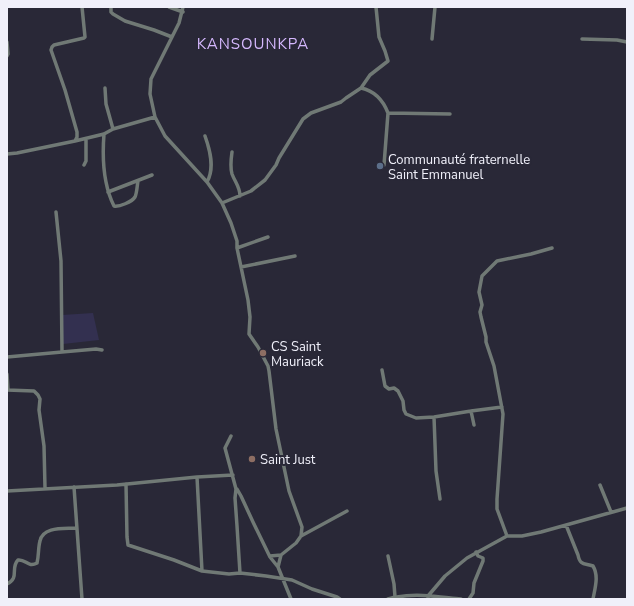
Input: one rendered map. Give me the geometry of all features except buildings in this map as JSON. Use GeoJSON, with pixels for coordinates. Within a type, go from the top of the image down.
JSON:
{"type":"FeatureCollection","features":[{"type":"Feature","properties":{"kind":"street"},"geometry":{"type":"LineString","coordinates":[[75,141],[77,132],[65,90],[51,50],[54,45],[85,37],[82,7]]}},
{"type":"Feature","properties":{"kind":"street"},"geometry":{"type":"LineString","coordinates":[[111,7],[111,12],[113,14],[125,21],[172,37]]}},
{"type":"Feature","properties":{"kind":"street"},"geometry":{"type":"LineString","coordinates":[[169,7],[183,12]]}},
{"type":"Feature","properties":{"kind":"street"},"geometry":{"type":"LineString","coordinates":[[184,7],[179,23],[151,79],[150,94],[155,117],[165,136],[207,182],[222,203],[232,223],[248,300],[250,317],[249,334],[268,366],[276,429],[289,491],[302,527],[301,536]]}},
{"type":"Feature","properties":{"kind":"street"},"geometry":{"type":"LineString","coordinates":[[222,203],[251,191],[265,180],[276,165],[302,119],[311,113],[341,102],[361,88],[370,75],[388,61],[379,37],[376,7]]}},
{"type":"Feature","properties":{"kind":"street"},"geometry":{"type":"LineString","coordinates":[[432,39],[435,7]]}},
{"type":"Feature","properties":{"kind":"street"},"geometry":{"type":"LineString","coordinates":[[582,39],[617,40],[627,42]]}},
{"type":"Feature","properties":{"kind":"street"},"geometry":{"type":"LineString","coordinates":[[7,42],[7,56]]}},
{"type":"Feature","properties":{"kind":"street"},"geometry":{"type":"LineString","coordinates":[[105,88],[106,104],[113,129]]}},
{"type":"Feature","properties":{"kind":"street"},"geometry":{"type":"LineString","coordinates":[[361,88],[374,93],[382,100],[388,113],[384,165]]}},
{"type":"Feature","properties":{"kind":"street"},"geometry":{"type":"LineString","coordinates":[[388,113],[450,114]]}},
{"type":"Feature","properties":{"kind":"street"},"geometry":{"type":"LineString","coordinates":[[7,154],[86,139],[104,134],[113,129],[155,117]]}},
{"type":"Feature","properties":{"kind":"street"},"geometry":{"type":"LineString","coordinates":[[104,134],[104,170],[108,192],[114,206],[117,207],[123,205],[135,198],[138,181]]}},
{"type":"Feature","properties":{"kind":"street"},"geometry":{"type":"LineString","coordinates":[[206,136],[211,162],[207,182]]}},
{"type":"Feature","properties":{"kind":"street"},"geometry":{"type":"LineString","coordinates":[[84,165],[86,161],[86,139]]}},
{"type":"Feature","properties":{"kind":"street"},"geometry":{"type":"LineString","coordinates":[[232,152],[231,170],[240,190],[240,196]]}},
{"type":"Feature","properties":{"kind":"street"},"geometry":{"type":"LineString","coordinates":[[108,192],[152,175]]}},
{"type":"Feature","properties":{"kind":"street"},"geometry":{"type":"LineString","coordinates":[[56,212],[61,261],[62,352]]}},
{"type":"Feature","properties":{"kind":"street"},"geometry":{"type":"LineString","coordinates":[[237,248],[268,237]]}},
{"type":"Feature","properties":{"kind":"street"},"geometry":{"type":"LineString","coordinates":[[507,536],[497,509],[503,414],[494,366],[486,342],[480,312],[482,305],[479,292],[482,276],[498,262],[552,248]]}},
{"type":"Feature","properties":{"kind":"street"},"geometry":{"type":"LineString","coordinates":[[241,267],[296,256]]}},
{"type":"Feature","properties":{"kind":"street"},"geometry":{"type":"LineString","coordinates":[[7,357],[96,349],[102,350]]}},
{"type":"Feature","properties":{"kind":"street"},"geometry":{"type":"LineString","coordinates":[[382,370],[385,386],[389,389],[394,388],[398,391],[403,400],[404,410],[408,415],[416,418],[434,417],[502,406]]}},
{"type":"Feature","properties":{"kind":"street"},"geometry":{"type":"LineString","coordinates":[[7,374],[7,390],[34,392],[40,399],[39,410],[44,446],[45,488]]}},
{"type":"Feature","properties":{"kind":"street"},"geometry":{"type":"LineString","coordinates":[[471,410],[474,425]]}},
{"type":"Feature","properties":{"kind":"street"},"geometry":{"type":"LineString","coordinates":[[434,417],[436,471],[440,499]]}},
{"type":"Feature","properties":{"kind":"street"},"geometry":{"type":"LineString","coordinates":[[231,436],[225,448],[236,489],[236,526],[240,573]]}},
{"type":"Feature","properties":{"kind":"street"},"geometry":{"type":"LineString","coordinates":[[7,491],[126,484],[233,475]]}},
{"type":"Feature","properties":{"kind":"street"},"geometry":{"type":"LineString","coordinates":[[197,477],[202,571]]}},
{"type":"Feature","properties":{"kind":"street"},"geometry":{"type":"LineString","coordinates":[[126,484],[128,546],[202,571],[229,574],[240,573],[292,580],[312,589],[337,596],[340,599]]}},
{"type":"Feature","properties":{"kind":"street"},"geometry":{"type":"LineString","coordinates":[[600,485],[611,512]]}},
{"type":"Feature","properties":{"kind":"street"},"geometry":{"type":"LineString","coordinates":[[74,487],[82,599]]}},
{"type":"Feature","properties":{"kind":"street"},"geometry":{"type":"LineString","coordinates":[[236,489],[241,496],[270,556],[278,567],[291,599]]}},
{"type":"Feature","properties":{"kind":"street"},"geometry":{"type":"LineString","coordinates":[[428,597],[445,576],[467,558],[507,536],[522,536],[541,532],[627,508]]}},
{"type":"Feature","properties":{"kind":"street"},"geometry":{"type":"LineString","coordinates":[[270,556],[281,555],[296,543],[301,536],[347,511]]}},
{"type":"Feature","properties":{"kind":"street"},"geometry":{"type":"LineString","coordinates":[[566,525],[579,560],[585,565],[593,566],[596,570],[593,599]]}},
{"type":"Feature","properties":{"kind":"street"},"geometry":{"type":"LineString","coordinates":[[7,584],[14,578],[16,562],[18,560],[21,559],[30,565],[37,563],[40,538],[46,532],[54,529],[76,528]]}},
{"type":"Feature","properties":{"kind":"street"},"geometry":{"type":"LineString","coordinates":[[469,599],[473,593],[474,583],[483,561],[483,558],[478,556],[476,552]]}},
{"type":"Feature","properties":{"kind":"street"},"geometry":{"type":"LineString","coordinates":[[278,567],[281,555]]}},
{"type":"Feature","properties":{"kind":"street"},"geometry":{"type":"LineString","coordinates":[[388,556],[394,584],[395,597]]}},
{"type":"Feature","properties":{"kind":"street"},"geometry":{"type":"LineString","coordinates":[[388,599],[412,596],[461,599]]}},
{"type":"Feature","properties":{"kind":"shaded area"},"geometry":{"type":"Polygon","coordinates":[[[93,313],[99,340],[63,344],[62,315],[93,313]]]}},
{"type":"Feature","properties":{"kind":"place","name":"Communauté fraternelle Saint Emmanuel"},"geometry":{"type":"Point","coordinates":[380,166]}},
{"type":"Feature","properties":{"kind":"place","name":"CS Saint Mauriack"},"geometry":{"type":"Point","coordinates":[263,353]}},
{"type":"Feature","properties":{"kind":"place","name":"Saint Just"},"geometry":{"type":"Point","coordinates":[252,459]}},
{"type":"Feature","properties":{"kind":"district","name":"KANSOUNKPA"},"geometry":{"type":"Point","coordinates":[253,44]}}]}
